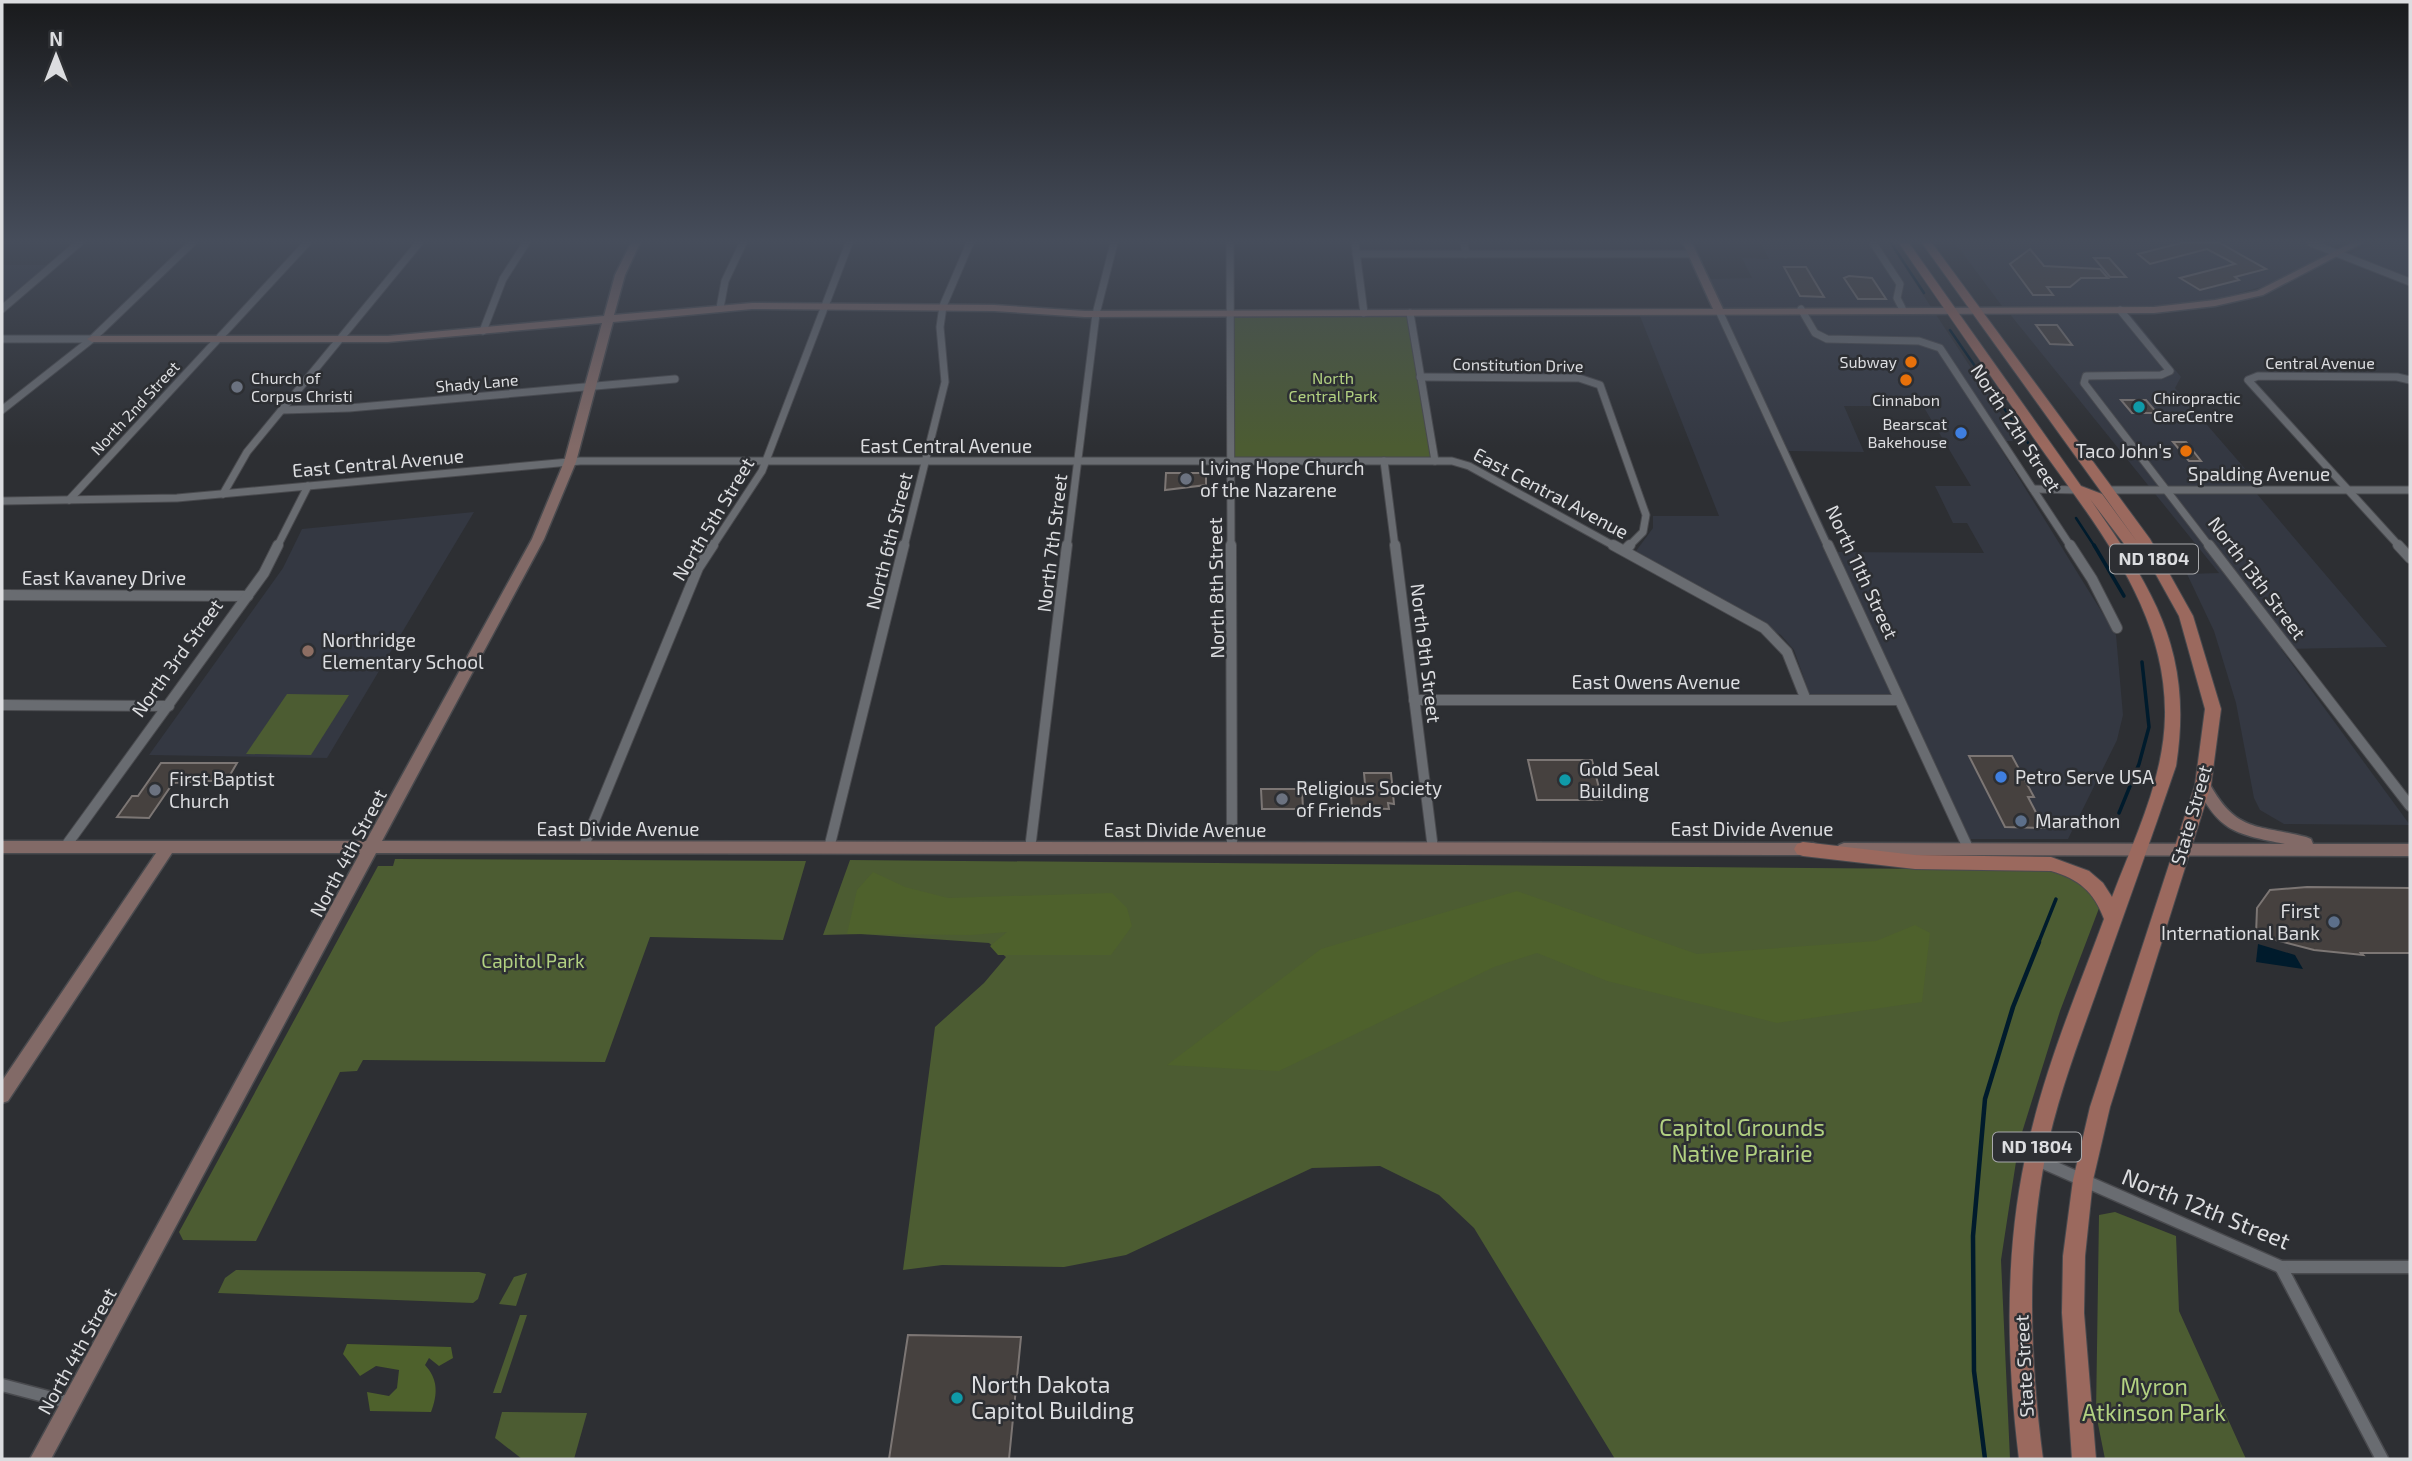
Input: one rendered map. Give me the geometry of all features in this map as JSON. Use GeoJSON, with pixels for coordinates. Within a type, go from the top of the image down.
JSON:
{"type":"FeatureCollection","features":[{"type":"Feature","properties":{"kind":"main road","name":"State Street"},"geometry":{"type":"LineString","coordinates":[[1965,311],[2025,378],[2156,562],[2186,616],[2213,709],[2203,785],[2104,1095],[2083,1180],[2074,1256],[2073,1313],[2084,1459]]}},
{"type":"Feature","properties":{"kind":"main road","name":"State Street"},"geometry":{"type":"LineString","coordinates":[[1965,311],[2036,430],[2117,546],[2144,593],[2172,680],[2175,733],[2168,766],[2056,1080],[2035,1158],[2024,1230],[2021,1294],[2023,1373],[2031,1459]]}},
{"type":"Feature","properties":{"kind":"main road"},"geometry":{"type":"LineString","coordinates":[[2036,430],[2054,439],[2088,485],[2107,490]]}},
{"type":"Feature","properties":{"kind":"main road"},"geometry":{"type":"LineString","coordinates":[[2079,490],[2097,497],[2133,546],[2156,562]]}},
{"type":"Feature","properties":{"kind":"main road"},"geometry":{"type":"LineString","coordinates":[[1803,849],[1915,862],[2051,864],[2070,869],[2094,882],[2102,891],[2113,919]]}},
{"type":"Feature","properties":{"kind":"street"},"geometry":{"type":"LineString","coordinates":[[2,410],[92,339],[121,311]]}},
{"type":"Feature","properties":{"kind":"street","name":"North 2nd Street"},"geometry":{"type":"LineString","coordinates":[[69,500],[244,311]]}},
{"type":"Feature","properties":{"kind":"street"},"geometry":{"type":"LineString","coordinates":[[223,494],[241,461],[363,311]]}},
{"type":"Feature","properties":{"kind":"street"},"geometry":{"type":"LineString","coordinates":[[483,331],[491,311]]}},
{"type":"Feature","properties":{"kind":"street","name":"North 4th Street"},"geometry":{"type":"LineString","coordinates":[[40,1459],[535,545],[570,462],[610,311]]}},
{"type":"Feature","properties":{"kind":"street"},"geometry":{"type":"LineString","coordinates":[[2,339],[339,340],[483,331],[688,311]]}},
{"type":"Feature","properties":{"kind":"street","name":"North 5th Street"},"geometry":{"type":"LineString","coordinates":[[583,848],[698,568],[753,489],[823,311]]}},
{"type":"Feature","properties":{"kind":"street","name":"North 6th Street"},"geometry":{"type":"LineString","coordinates":[[829,848],[946,378],[940,326],[942,311]]}},
{"type":"Feature","properties":{"kind":"street"},"geometry":{"type":"LineString","coordinates":[[1034,311],[1096,314],[1691,311]]}},
{"type":"Feature","properties":{"kind":"street","name":"North 11th Street"},"geometry":{"type":"LineString","coordinates":[[1719,311],[1969,849]]}},
{"type":"Feature","properties":{"kind":"street","name":"North 12th Street"},"geometry":{"type":"LineString","coordinates":[[1802,311],[1815,333],[1827,339],[1919,341],[1937,345],[2098,588],[2117,628]]}},
{"type":"Feature","properties":{"kind":"street","name":"North 13th Street"},"geometry":{"type":"LineString","coordinates":[[2121,311],[2170,369],[2169,373],[2092,375],[2083,377],[2084,383],[2410,806]]}},
{"type":"Feature","properties":{"kind":"street"},"geometry":{"type":"LineString","coordinates":[[1410,313],[1435,461]]}},
{"type":"Feature","properties":{"kind":"street","name":"North 7th Street"},"geometry":{"type":"LineString","coordinates":[[1030,849],[1096,314]]}},
{"type":"Feature","properties":{"kind":"street","name":"North 8th Street"},"geometry":{"type":"LineString","coordinates":[[1230,314],[1231,849]]}},
{"type":"Feature","properties":{"kind":"street","name":"Constitution Drive"},"geometry":{"type":"LineString","coordinates":[[1420,377],[1579,378],[1600,385],[1646,515],[1643,532],[1625,550]]}},
{"type":"Feature","properties":{"kind":"street","name":"Central Avenue"},"geometry":{"type":"LineString","coordinates":[[2348,490],[2250,383],[2250,378],[2397,377],[2410,380]]}},
{"type":"Feature","properties":{"kind":"street","name":"Shady Lane"},"geometry":{"type":"LineString","coordinates":[[282,410],[349,408],[675,379]]}},
{"type":"Feature","properties":{"kind":"street","name":"North 9th Street"},"geometry":{"type":"LineString","coordinates":[[1384,461],[1433,849]]}},
{"type":"Feature","properties":{"kind":"street","name":"East Central Avenue"},"geometry":{"type":"LineString","coordinates":[[2,501],[223,494],[570,462],[1435,461],[1469,466],[1625,550],[1770,633],[1787,652],[1806,700]]}},
{"type":"Feature","properties":{"kind":"street","name":"North 3rd Street"},"geometry":{"type":"LineString","coordinates":[[65,847],[274,558],[308,486]]}},
{"type":"Feature","properties":{"kind":"street"},"geometry":{"type":"LineString","coordinates":[[2033,489],[2079,490]]}},
{"type":"Feature","properties":{"kind":"street","name":"Spalding Avenue"},"geometry":{"type":"LineString","coordinates":[[2107,490],[2410,490]]}},
{"type":"Feature","properties":{"kind":"street"},"geometry":{"type":"LineString","coordinates":[[2348,490],[2410,558]]}},
{"type":"Feature","properties":{"kind":"street","name":"East Kavaney Drive"},"geometry":{"type":"LineString","coordinates":[[2,595],[248,596]]}},
{"type":"Feature","properties":{"kind":"street","name":"East Owens Avenue"},"geometry":{"type":"LineString","coordinates":[[1414,700],[1899,700]]}},
{"type":"Feature","properties":{"kind":"street"},"geometry":{"type":"LineString","coordinates":[[2,705],[169,706]]}},
{"type":"Feature","properties":{"kind":"street"},"geometry":{"type":"LineString","coordinates":[[2203,785],[2214,808],[2229,822],[2250,832],[2299,841],[2321,849]]}},
{"type":"Feature","properties":{"kind":"street","name":"East Divide Avenue"},"geometry":{"type":"LineString","coordinates":[[2,847],[2410,850]]}},
{"type":"Feature","properties":{"kind":"street"},"geometry":{"type":"LineString","coordinates":[[2,1095],[168,847]]}},
{"type":"Feature","properties":{"kind":"street","name":"North 12th Street"},"geometry":{"type":"LineString","coordinates":[[2035,1158],[2281,1267],[2410,1267]]}},
{"type":"Feature","properties":{"kind":"street"},"geometry":{"type":"LineString","coordinates":[[2281,1267],[2382,1459]]}},
{"type":"Feature","properties":{"kind":"street"},"geometry":{"type":"LineString","coordinates":[[2,1385],[71,1402]]}},
{"type":"Feature","properties":{"kind":"shaded area"},"geometry":{"type":"Polygon","coordinates":[[[1638,311],[1934,311],[2019,441],[1996,441],[2116,635],[2123,715],[2117,740],[2068,839],[1970,839],[1903,696],[1810,695],[1794,650],[1781,635],[1636,551],[1653,528],[1653,516],[1719,516],[1638,311]],[[1844,406],[1864,452],[1789,451],[1836,552],[1984,553],[1967,523],[1953,523],[1935,486],[1971,486],[1923,406],[1844,406]]]}},
{"type":"Feature","properties":{"kind":"shaded area"},"geometry":{"type":"Polygon","coordinates":[[[2009,313],[2131,315],[2181,377],[2175,388],[2267,494],[2257,494],[2387,647],[2281,649],[2410,825],[2284,824],[2260,810],[2254,798],[2236,703],[2214,631],[2187,574],[2219,573],[2009,313]]]}},
{"type":"Feature","properties":{"kind":"shaded area","name":"Northridge Elementary School"},"geometry":{"type":"Polygon","coordinates":[[[474,512],[327,758],[149,755],[283,568],[302,529],[474,512]]]}},
{"type":"Feature","properties":{"kind":"green space","name":"North Central Park"},"geometry":{"type":"Polygon","coordinates":[[[1410,313],[1435,461],[1230,461],[1230,314],[1410,313]]]}},
{"type":"Feature","properties":{"kind":"green space"},"geometry":{"type":"Polygon","coordinates":[[[287,694],[349,695],[311,755],[246,754],[287,694]]]}},
{"type":"Feature","properties":{"kind":"green space","name":"Capitol Park"},"geometry":{"type":"Polygon","coordinates":[[[395,859],[806,861],[783,940],[650,937],[605,1062],[363,1060],[357,1071],[340,1072],[256,1241],[183,1240],[179,1232],[378,866],[393,866],[395,859]]]}},
{"type":"Feature","properties":{"kind":"green space","name":"Capitol Grounds Native Prairie"},"geometry":{"type":"Polygon","coordinates":[[[850,860],[2061,870],[2093,885],[2101,903],[2060,1011],[2019,1142],[2001,1260],[2010,1459],[1615,1459],[1474,1228],[1439,1195],[1380,1166],[1312,1168],[1126,1255],[1064,1267],[942,1265],[903,1270],[935,1027],[984,983],[1006,957],[989,943],[861,934],[823,935],[850,860]]]}},
{"type":"Feature","properties":{"kind":"green space"},"geometry":{"type":"Polygon","coordinates":[[[873,872],[905,887],[948,898],[1112,893],[1127,908],[1132,926],[1111,955],[998,955],[990,946],[1007,932],[972,935],[847,934],[857,890],[873,872]]]}},
{"type":"Feature","properties":{"kind":"green space"},"geometry":{"type":"Polygon","coordinates":[[[1517,891],[1697,954],[1876,941],[1915,925],[1930,933],[1922,1002],[1777,1023],[1607,981],[1537,953],[1494,967],[1279,1071],[1167,1065],[1321,949],[1517,891]]]}},
{"type":"Feature","properties":{"kind":"green space","name":"Myron Atkinson Park"},"geometry":{"type":"Polygon","coordinates":[[[2115,1212],[2176,1236],[2179,1311],[2246,1459],[2105,1459],[2096,1414],[2099,1215],[2115,1212]]]}},
{"type":"Feature","properties":{"kind":"green space"},"geometry":{"type":"Polygon","coordinates":[[[236,1270],[486,1274],[478,1299],[473,1303],[218,1293],[225,1278],[236,1270]]]}},
{"type":"Feature","properties":{"kind":"green space"},"geometry":{"type":"Polygon","coordinates":[[[527,1273],[516,1306],[499,1304],[514,1277],[527,1273]]]}},
{"type":"Feature","properties":{"kind":"green space"},"geometry":{"type":"Polygon","coordinates":[[[520,1315],[527,1315],[501,1393],[493,1393],[520,1315]]]}},
{"type":"Feature","properties":{"kind":"green space"},"geometry":{"type":"Polygon","coordinates":[[[347,1344],[451,1347],[453,1358],[439,1366],[429,1358],[425,1365],[436,1387],[431,1412],[370,1411],[367,1392],[389,1396],[397,1388],[399,1370],[376,1366],[360,1376],[343,1354],[347,1344]]]}},
{"type":"Feature","properties":{"kind":"green space"},"geometry":{"type":"Polygon","coordinates":[[[502,1412],[587,1413],[574,1459],[522,1459],[495,1438],[502,1412]]]}},
{"type":"Feature","properties":{"kind":"water"},"geometry":{"type":"Polygon","coordinates":[[[2258,944],[2295,955],[2303,969],[2256,962],[2258,944]]]}},
{"type":"Feature","properties":{"kind":"building"},"geometry":{"type":"Polygon","coordinates":[[[2036,325],[2057,325],[2072,345],[2050,344],[2036,325]]]}},
{"type":"Feature","properties":{"kind":"building","name":"Chiropractic CareCentre"},"geometry":{"type":"Polygon","coordinates":[[[2121,400],[2146,400],[2157,413],[2132,413],[2121,400]]]}},
{"type":"Feature","properties":{"kind":"building","name":"Taco John's"},"geometry":{"type":"Polygon","coordinates":[[[2173,442],[2186,442],[2201,461],[2189,461],[2173,442]]]}},
{"type":"Feature","properties":{"kind":"building","name":"Living Hope Church of the Nazarene"},"geometry":{"type":"Polygon","coordinates":[[[1166,473],[1206,473],[1206,485],[1165,490],[1166,473]]]}},
{"type":"Feature","properties":{"kind":"building","name":"Petro Serve USA"},"geometry":{"type":"Polygon","coordinates":[[[1969,756],[2012,756],[2034,797],[2028,797],[2044,828],[2005,827],[1969,756]]]}},
{"type":"Feature","properties":{"kind":"building","name":"Gold Seal Building"},"geometry":{"type":"Polygon","coordinates":[[[1528,760],[1592,760],[1602,800],[1537,800],[1528,760]]]}},
{"type":"Feature","properties":{"kind":"building","name":"First Baptist Church"},"geometry":{"type":"Polygon","coordinates":[[[161,763],[237,763],[227,780],[173,783],[149,818],[117,817],[132,796],[138,796],[161,763]]]}},
{"type":"Feature","properties":{"kind":"building"},"geometry":{"type":"Polygon","coordinates":[[[1364,773],[1391,773],[1394,804],[1388,803],[1389,809],[1352,808],[1351,795],[1366,795],[1364,773]]]}},
{"type":"Feature","properties":{"kind":"building","name":"Religious Society of Friends"},"geometry":{"type":"Polygon","coordinates":[[[1261,789],[1302,789],[1303,809],[1262,809],[1261,789]]]}},
{"type":"Feature","properties":{"kind":"building","name":"First International Bank"},"geometry":{"type":"Polygon","coordinates":[[[2307,887],[2410,888],[2410,953],[2361,953],[2363,955],[2314,950],[2256,935],[2257,908],[2270,890],[2307,887]]]}},
{"type":"Feature","properties":{"kind":"building","name":"North Dakota Capitol Building"},"geometry":{"type":"Polygon","coordinates":[[[908,1335],[1021,1337],[1009,1459],[889,1459],[908,1335]]]}},
{"type":"Feature","properties":{"kind":"waterway"},"geometry":{"type":"LineString","coordinates":[[1950,330],[2042,463]]}},
{"type":"Feature","properties":{"kind":"waterway"},"geometry":{"type":"LineString","coordinates":[[2076,518],[2095,547]]}},
{"type":"Feature","properties":{"kind":"waterway"},"geometry":{"type":"LineString","coordinates":[[2094,545],[2124,596]]}},
{"type":"Feature","properties":{"kind":"waterway"},"geometry":{"type":"LineString","coordinates":[[2119,813],[2139,764],[2149,727],[2142,662]]}},
{"type":"Feature","properties":{"kind":"waterway"},"geometry":{"type":"LineString","coordinates":[[2038,944],[2056,899]]}},
{"type":"Feature","properties":{"kind":"waterway"},"geometry":{"type":"LineString","coordinates":[[1985,1459],[1974,1371],[1973,1236],[1985,1099],[2013,1007],[2039,942]]}},
{"type":"Feature","properties":{"kind":"place","name":"Subway"},"geometry":{"type":"Point","coordinates":[1911,362]}},
{"type":"Feature","properties":{"kind":"place","name":"Cinnabon"},"geometry":{"type":"Point","coordinates":[1906,380]}},
{"type":"Feature","properties":{"kind":"place","name":"Church of Corpus Christi"},"geometry":{"type":"Point","coordinates":[237,387]}},
{"type":"Feature","properties":{"kind":"place","name":"Chiropractic CareCentre"},"geometry":{"type":"Point","coordinates":[2139,407]}},
{"type":"Feature","properties":{"kind":"place","name":"Bearscat Bakehouse"},"geometry":{"type":"Point","coordinates":[1961,433]}},
{"type":"Feature","properties":{"kind":"place","name":"Taco John's"},"geometry":{"type":"Point","coordinates":[2186,451]}},
{"type":"Feature","properties":{"kind":"place","name":"Living Hope Church of the Nazarene"},"geometry":{"type":"Point","coordinates":[1186,479]}},
{"type":"Feature","properties":{"kind":"place","name":"Northridge Elementary School"},"geometry":{"type":"Point","coordinates":[308,651]}},
{"type":"Feature","properties":{"kind":"place","name":"Petro Serve USA"},"geometry":{"type":"Point","coordinates":[2001,777]}},
{"type":"Feature","properties":{"kind":"place","name":"Gold Seal Building"},"geometry":{"type":"Point","coordinates":[1565,780]}},
{"type":"Feature","properties":{"kind":"place","name":"First Baptist Church"},"geometry":{"type":"Point","coordinates":[155,790]}},
{"type":"Feature","properties":{"kind":"place","name":"Religious Society of Friends"},"geometry":{"type":"Point","coordinates":[1282,799]}},
{"type":"Feature","properties":{"kind":"place","name":"Marathon"},"geometry":{"type":"Point","coordinates":[2021,821]}},
{"type":"Feature","properties":{"kind":"place","name":"First International Bank"},"geometry":{"type":"Point","coordinates":[2334,922]}},
{"type":"Feature","properties":{"kind":"place","name":"North Dakota Capitol Building"},"geometry":{"type":"Point","coordinates":[957,1398]}}]}
